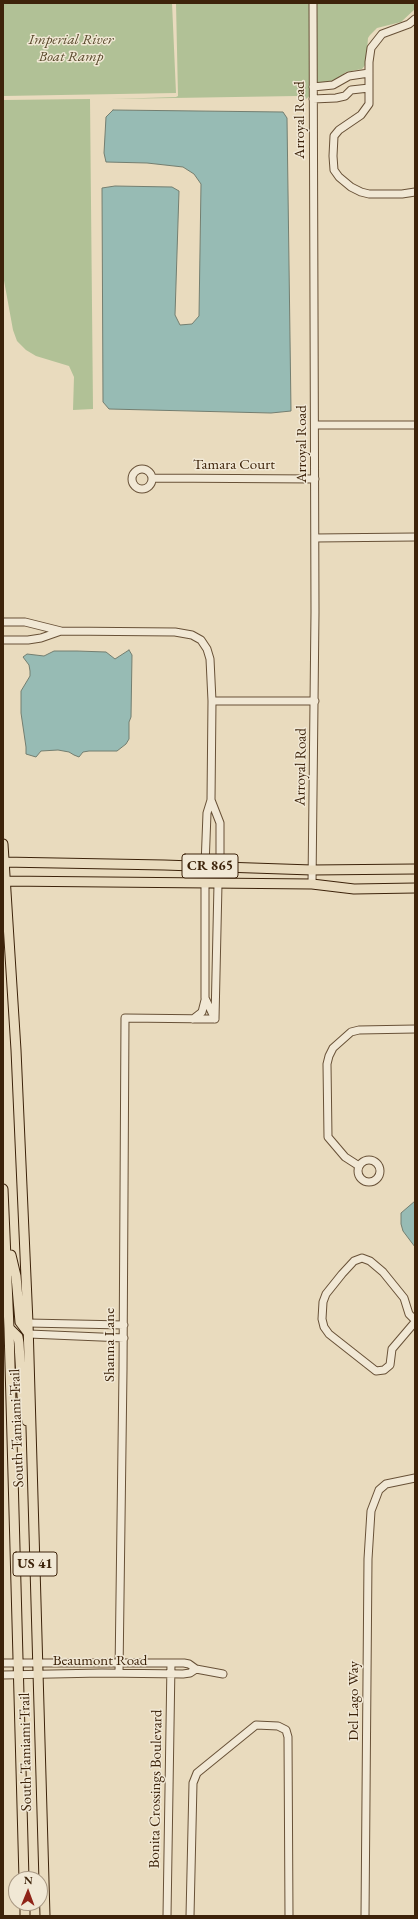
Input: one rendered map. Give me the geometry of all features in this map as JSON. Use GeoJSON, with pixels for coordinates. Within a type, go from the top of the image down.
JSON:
{"type":"FeatureCollection","features":[{"type":"Feature","properties":{"kind":"main road","name":"South Tamiami Trail"},"geometry":{"type":"LineString","coordinates":[[3,844],[4,881],[18,1073],[29,1334],[45,1916]]}},
{"type":"Feature","properties":{"kind":"main road","name":"CR 865"},"geometry":{"type":"LineString","coordinates":[[4,862],[205,866],[312,870],[415,869]]}},
{"type":"Feature","properties":{"kind":"main road","name":"CR 865"},"geometry":{"type":"LineString","coordinates":[[4,881],[312,884],[354,889],[415,888]]}},
{"type":"Feature","properties":{"kind":"main road","name":"South Tamiami Trail"},"geometry":{"type":"LineString","coordinates":[[3,1189],[10,1328],[24,1871]]}},
{"type":"Feature","properties":{"kind":"main road"},"geometry":{"type":"LineString","coordinates":[[6,1234],[16,1276],[20,1322],[29,1334]]}},
{"type":"Feature","properties":{"kind":"main road"},"geometry":{"type":"LineString","coordinates":[[10,1328],[18,1337],[20,1343],[22,1396],[32,1443]]}},
{"type":"Feature","properties":{"kind":"street","name":"Arroyal Road"},"geometry":{"type":"LineString","coordinates":[[312,3],[315,479],[315,700],[312,884]]}},
{"type":"Feature","properties":{"kind":"street"},"geometry":{"type":"LineString","coordinates":[[415,19],[409,24],[382,34],[376,40],[371,48],[369,104],[366,110],[339,130],[334,136],[334,170],[339,177],[351,187],[369,194],[402,194],[415,192]]}},
{"type":"Feature","properties":{"kind":"street"},"geometry":{"type":"LineString","coordinates":[[313,87],[333,85],[349,76],[369,73]]}},
{"type":"Feature","properties":{"kind":"street"},"geometry":{"type":"LineString","coordinates":[[313,99],[336,98],[345,96],[351,90],[369,88]]}},
{"type":"Feature","properties":{"kind":"street"},"geometry":{"type":"LineString","coordinates":[[314,425],[415,425]]}},
{"type":"Feature","properties":{"kind":"street","name":"Tamara Court"},"geometry":{"type":"LineString","coordinates":[[152,478],[315,479]]}},
{"type":"Feature","properties":{"kind":"street"},"geometry":{"type":"LineString","coordinates":[[315,538],[415,537]]}},
{"type":"Feature","properties":{"kind":"street"},"geometry":{"type":"LineString","coordinates":[[3,622],[25,622],[61,631],[175,632],[192,635],[201,640],[207,649],[210,658],[212,701],[212,800],[220,824],[220,867]]}},
{"type":"Feature","properties":{"kind":"street"},"geometry":{"type":"LineString","coordinates":[[3,640],[35,639],[61,631]]}},
{"type":"Feature","properties":{"kind":"street"},"geometry":{"type":"LineString","coordinates":[[212,701],[315,700]]}},
{"type":"Feature","properties":{"kind":"street"},"geometry":{"type":"LineString","coordinates":[[205,866],[207,813],[212,800]]}},
{"type":"Feature","properties":{"kind":"street"},"geometry":{"type":"LineString","coordinates":[[192,1019],[202,1012],[205,998],[205,884]]}},
{"type":"Feature","properties":{"kind":"street"},"geometry":{"type":"LineString","coordinates":[[215,1019],[218,884]]}},
{"type":"Feature","properties":{"kind":"street"},"geometry":{"type":"LineString","coordinates":[[205,998],[215,1019]]}},
{"type":"Feature","properties":{"kind":"street","name":"Shanna Lane"},"geometry":{"type":"LineString","coordinates":[[119,1673],[124,1338],[125,1018],[192,1019]]}},
{"type":"Feature","properties":{"kind":"street"},"geometry":{"type":"LineString","coordinates":[[192,1019],[215,1019]]}},
{"type":"Feature","properties":{"kind":"street"},"geometry":{"type":"LineString","coordinates":[[359,1166],[345,1156],[328,1137],[327,1071],[329,1056],[333,1048],[351,1032],[359,1030],[415,1029]]}},
{"type":"Feature","properties":{"kind":"street"},"geometry":{"type":"LineString","coordinates":[[362,1258],[370,1261],[383,1272],[404,1298],[409,1314],[415,1321],[392,1349],[390,1365],[384,1370],[376,1371],[329,1334],[324,1327],[322,1319],[323,1302],[326,1294],[342,1274],[354,1261],[362,1258]]}},
{"type":"Feature","properties":{"kind":"street"},"geometry":{"type":"LineString","coordinates":[[28,1323],[124,1325]]}},
{"type":"Feature","properties":{"kind":"street"},"geometry":{"type":"LineString","coordinates":[[29,1334],[124,1338]]}},
{"type":"Feature","properties":{"kind":"street","name":"Del Lago Way"},"geometry":{"type":"LineString","coordinates":[[366,1916],[368,1559],[371,1511],[374,1498],[386,1484],[415,1478]]}},
{"type":"Feature","properties":{"kind":"street","name":"Beaumont Road"},"geometry":{"type":"LineString","coordinates":[[3,1663],[171,1663],[189,1664],[196,1668],[223,1674]]}},
{"type":"Feature","properties":{"kind":"street","name":"Bonita Crossings Boulevard"},"geometry":{"type":"LineString","coordinates":[[167,1916],[171,1663]]}},
{"type":"Feature","properties":{"kind":"street","name":"Beaumont Road"},"geometry":{"type":"LineString","coordinates":[[3,1675],[119,1673],[171,1674],[190,1673],[196,1668]]}},
{"type":"Feature","properties":{"kind":"street"},"geometry":{"type":"LineString","coordinates":[[190,1916],[193,1782],[197,1773],[256,1725],[278,1726],[286,1730],[288,1737],[289,1916]]}},
{"type":"Feature","properties":{"kind":"green space","name":"Imperial River Boat Ramp"},"geometry":{"type":"Polygon","coordinates":[[[3,3],[172,3],[176,93],[3,96],[3,3]]]}},
{"type":"Feature","properties":{"kind":"green space"},"geometry":{"type":"Polygon","coordinates":[[[176,3],[415,3],[415,9],[401,22],[377,28],[370,35],[368,38],[366,64],[362,69],[346,72],[340,77],[322,85],[306,99],[297,96],[111,99],[178,96],[176,3]]]}},
{"type":"Feature","properties":{"kind":"green space"},"geometry":{"type":"Polygon","coordinates":[[[90,99],[93,409],[73,410],[74,377],[69,366],[36,356],[26,350],[17,341],[13,330],[3,275],[3,100],[90,99]]]}},
{"type":"Feature","properties":{"kind":"water"},"geometry":{"type":"Polygon","coordinates":[[[113,110],[283,112],[287,118],[291,411],[271,413],[109,409],[103,402],[102,188],[115,186],[172,187],[179,191],[175,315],[180,325],[192,324],[199,316],[201,184],[194,174],[183,167],[147,163],[106,162],[104,153],[106,117],[113,110]]]}},
{"type":"Feature","properties":{"kind":"water"},"geometry":{"type":"Polygon","coordinates":[[[129,650],[132,655],[131,717],[129,722],[129,739],[126,744],[117,751],[89,751],[83,752],[79,757],[69,752],[58,750],[41,751],[36,757],[26,754],[21,713],[21,691],[30,676],[30,671],[29,665],[23,657],[27,654],[44,656],[54,651],[77,651],[106,652],[115,659],[129,650]]]}},
{"type":"Feature","properties":{"kind":"water"},"geometry":{"type":"Polygon","coordinates":[[[415,1201],[415,1247],[403,1231],[401,1224],[401,1213],[415,1201]]]}}]}
